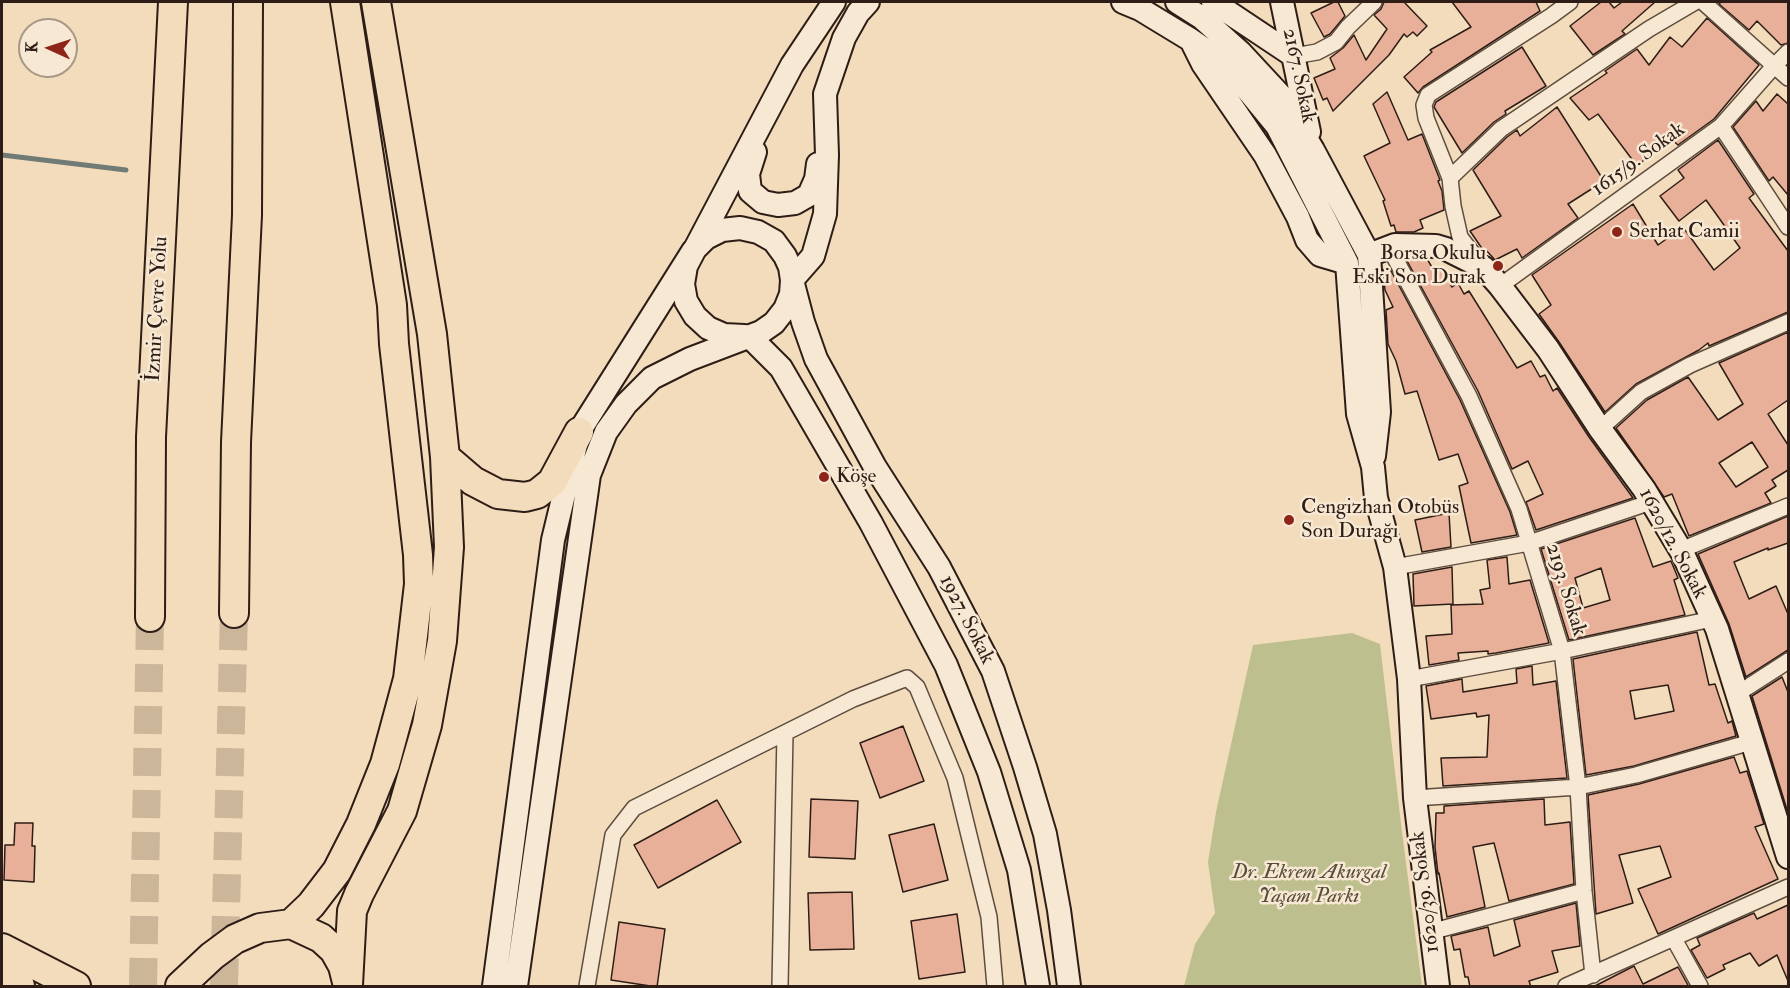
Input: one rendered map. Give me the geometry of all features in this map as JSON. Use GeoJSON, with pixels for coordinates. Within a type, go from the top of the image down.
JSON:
{"type":"FeatureCollection","features":[{"type":"Feature","properties":{"kind":"highway","name":"İzmir Çevre Yolu"},"geometry":{"type":"LineString","coordinates":[[150,617],[151,437],[173,2]]}},
{"type":"Feature","properties":{"kind":"highway"},"geometry":{"type":"LineString","coordinates":[[234,613],[236,442],[247,215],[248,2]]}},
{"type":"Feature","properties":{"kind":"highway"},"geometry":{"type":"LineString","coordinates":[[291,924],[311,905],[337,871],[362,824],[385,764],[408,679],[419,584],[418,555],[394,345],[392,305],[345,2]]}},
{"type":"Feature","properties":{"kind":"highway"},"geometry":{"type":"LineString","coordinates":[[348,986],[352,911],[402,811],[427,726],[442,641],[449,547],[445,457],[432,334],[376,2]]}},
{"type":"Feature","properties":{"kind":"highway"},"geometry":{"type":"LineString","coordinates":[[445,457],[473,481],[498,495],[525,497],[537,494],[552,483],[579,432]]}},
{"type":"Feature","properties":{"kind":"highway"},"geometry":{"type":"LineString","coordinates":[[180,987],[212,956],[235,939],[260,928],[291,924],[321,938],[334,950],[343,966],[348,986]]}},
{"type":"Feature","properties":{"kind":"highway"},"geometry":{"type":"LineString","coordinates":[[2,948],[76,987]]}},
{"type":"Feature","properties":{"kind":"highway"},"geometry":{"type":"LineString","coordinates":[[2,976],[20,987]]}},
{"type":"Feature","properties":{"kind":"main road"},"geometry":{"type":"LineString","coordinates":[[749,336],[724,335],[708,328],[694,316],[686,301],[683,284],[686,266],[792,65],[834,2]]}},
{"type":"Feature","properties":{"kind":"main road"},"geometry":{"type":"LineString","coordinates":[[766,116],[748,174],[750,192],[762,202],[778,205],[795,203],[809,195],[816,179],[825,94],[844,38],[858,13],[868,2]]}},
{"type":"Feature","properties":{"kind":"main road"},"geometry":{"type":"LineString","coordinates":[[1123,2],[1140,9],[1191,40],[1203,64],[1265,155],[1308,240],[1320,255],[1347,263],[1358,414],[1373,467]]}},
{"type":"Feature","properties":{"kind":"main road"},"geometry":{"type":"LineString","coordinates":[[1177,2],[1202,18],[1261,73],[1281,96],[1313,150],[1379,251],[1379,412],[1373,467]]}},
{"type":"Feature","properties":{"kind":"main road"},"geometry":{"type":"LineString","coordinates":[[1214,2],[1294,56]]}},
{"type":"Feature","properties":{"kind":"main road","name":"2167. Sokak"},"geometry":{"type":"LineString","coordinates":[[1282,2],[1313,150]]}},
{"type":"Feature","properties":{"kind":"main road"},"geometry":{"type":"LineString","coordinates":[[792,280],[813,256],[825,214],[827,155],[825,94]]}},
{"type":"Feature","properties":{"kind":"main road"},"geometry":{"type":"LineString","coordinates":[[494,987],[553,540],[579,432],[693,251],[706,238],[722,230],[740,228],[758,232],[774,242],[785,256],[792,280],[791,294],[785,309],[774,323],[761,332],[690,359],[652,378],[626,404],[606,432],[590,475],[516,987]]}},
{"type":"Feature","properties":{"kind":"main road","name":"1620/12. Sokak"},"geometry":{"type":"LineString","coordinates":[[1379,251],[1395,245],[1436,246],[1484,268],[1548,349],[1600,429],[1644,489],[1681,550],[1712,619],[1788,857]]}},
{"type":"Feature","properties":{"kind":"main road","name":"1927. Sokak"},"geometry":{"type":"LineString","coordinates":[[792,280],[816,359],[875,467],[939,567],[993,671],[1045,834],[1059,910],[1069,987]]}},
{"type":"Feature","properties":{"kind":"main road","name":"1927. Sokak"},"geometry":{"type":"LineString","coordinates":[[749,336],[781,368],[871,523],[946,665],[989,772],[1019,870],[1038,987]]}},
{"type":"Feature","properties":{"kind":"main road","name":"1620/39. Sokak"},"geometry":{"type":"LineString","coordinates":[[1373,467],[1376,498],[1395,567],[1409,680],[1414,798],[1438,987]]}},
{"type":"Feature","properties":{"kind":"street"},"geometry":{"type":"LineString","coordinates":[[1294,56],[1317,52],[1336,42],[1374,2]]}},
{"type":"Feature","properties":{"kind":"street","name":"1620/12. Sokak"},"geometry":{"type":"LineString","coordinates":[[1484,268],[1460,237],[1450,178],[1426,118],[1425,105],[1428,95],[1570,2]]}},
{"type":"Feature","properties":{"kind":"street"},"geometry":{"type":"LineString","coordinates":[[1450,178],[1500,129],[1649,29],[1695,2]]}},
{"type":"Feature","properties":{"kind":"street"},"geometry":{"type":"LineString","coordinates":[[1703,2],[1788,78]]}},
{"type":"Feature","properties":{"kind":"street","name":"1615/9. Sokak"},"geometry":{"type":"LineString","coordinates":[[1500,286],[1721,126],[1788,52]]}},
{"type":"Feature","properties":{"kind":"street"},"geometry":{"type":"LineString","coordinates":[[1721,126],[1788,226]]}},
{"type":"Feature","properties":{"kind":"street","name":"1620/12. Sokak"},"geometry":{"type":"LineString","coordinates":[[1347,263],[1379,251]]}},
{"type":"Feature","properties":{"kind":"street","name":"2193. Sokak"},"geometry":{"type":"LineString","coordinates":[[1379,251],[1468,396],[1519,509],[1562,651],[1578,788],[1584,891],[1593,975]]}},
{"type":"Feature","properties":{"kind":"street"},"geometry":{"type":"LineString","coordinates":[[1600,429],[1641,392],[1690,365],[1788,324]]}},
{"type":"Feature","properties":{"kind":"street"},"geometry":{"type":"LineString","coordinates":[[1395,567],[1529,543],[1651,502]]}},
{"type":"Feature","properties":{"kind":"street"},"geometry":{"type":"LineString","coordinates":[[1681,550],[1788,506]]}},
{"type":"Feature","properties":{"kind":"street"},"geometry":{"type":"LineString","coordinates":[[1409,680],[1712,619]]}},
{"type":"Feature","properties":{"kind":"street"},"geometry":{"type":"LineString","coordinates":[[1737,694],[1788,661]]}},
{"type":"Feature","properties":{"kind":"street"},"geometry":{"type":"LineString","coordinates":[[587,987],[613,835],[634,808],[853,699],[906,678],[917,687],[955,778],[989,917],[995,987]]}},
{"type":"Feature","properties":{"kind":"street"},"geometry":{"type":"LineString","coordinates":[[780,987],[785,733]]}},
{"type":"Feature","properties":{"kind":"street"},"geometry":{"type":"LineString","coordinates":[[1414,798],[1578,788],[1636,775],[1751,742]]}},
{"type":"Feature","properties":{"kind":"street"},"geometry":{"type":"LineString","coordinates":[[1566,987],[1788,887]]}},
{"type":"Feature","properties":{"kind":"street"},"geometry":{"type":"LineString","coordinates":[[1430,932],[1584,891]]}},
{"type":"Feature","properties":{"kind":"street"},"geometry":{"type":"LineString","coordinates":[[1674,939],[1700,987]]}},
{"type":"Feature","properties":{"kind":"green space","name":"Dr. Ekrem Akurgal Yaşam Parkı"},"geometry":{"type":"Polygon","coordinates":[[[1352,633],[1380,644],[1422,986],[1184,986],[1195,944],[1215,913],[1208,862],[1216,812],[1253,645],[1352,633]]]}},
{"type":"Feature","properties":{"kind":"building"},"geometry":{"type":"Polygon","coordinates":[[[1338,2],[1345,16],[1330,34],[1324,37],[1311,13],[1338,2]]]}},
{"type":"Feature","properties":{"kind":"building"},"geometry":{"type":"Polygon","coordinates":[[[1384,2],[1404,2],[1427,26],[1417,36],[1413,32],[1407,37],[1404,34],[1389,55],[1333,111],[1327,98],[1323,100],[1314,78],[1335,69],[1330,58],[1354,35],[1366,60],[1387,29],[1374,15],[1381,9],[1384,2]]]}},
{"type":"Feature","properties":{"kind":"building"},"geometry":{"type":"Polygon","coordinates":[[[1452,2],[1536,2],[1540,11],[1423,87],[1418,93],[1404,77],[1432,52],[1430,50],[1471,27],[1452,2]]]}},
{"type":"Feature","properties":{"kind":"building"},"geometry":{"type":"Polygon","coordinates":[[[1601,2],[1609,2],[1614,8],[1622,2],[1655,2],[1622,31],[1625,34],[1593,55],[1570,26],[1601,2]]]}},
{"type":"Feature","properties":{"kind":"building"},"geometry":{"type":"Polygon","coordinates":[[[1721,2],[1788,2],[1788,43],[1781,45],[1757,21],[1749,30],[1719,4],[1721,2]]]}},
{"type":"Feature","properties":{"kind":"building"},"geometry":{"type":"Polygon","coordinates":[[[1707,18],[1759,65],[1714,119],[1678,145],[1670,138],[1637,166],[1598,114],[1589,120],[1570,98],[1637,49],[1649,65],[1670,37],[1682,47],[1707,18]]]}},
{"type":"Feature","properties":{"kind":"building"},"geometry":{"type":"Polygon","coordinates":[[[1522,47],[1546,86],[1505,111],[1506,114],[1494,122],[1462,153],[1434,107],[1436,102],[1522,47]]]}},
{"type":"Feature","properties":{"kind":"building"},"geometry":{"type":"Polygon","coordinates":[[[1387,92],[1408,140],[1422,134],[1440,180],[1438,181],[1442,191],[1444,210],[1420,220],[1423,228],[1414,232],[1396,232],[1394,225],[1391,226],[1383,201],[1385,200],[1364,156],[1390,143],[1373,104],[1387,92]]]}},
{"type":"Feature","properties":{"kind":"building"},"geometry":{"type":"Polygon","coordinates":[[[1777,94],[1788,104],[1788,195],[1773,177],[1769,181],[1733,127],[1756,101],[1763,111],[1777,94]]]}},
{"type":"Feature","properties":{"kind":"building"},"geometry":{"type":"Polygon","coordinates":[[[1557,107],[1604,181],[1568,204],[1578,218],[1522,258],[1517,249],[1495,260],[1485,249],[1483,250],[1470,231],[1501,216],[1473,170],[1507,137],[1517,130],[1520,136],[1557,107]]]}},
{"type":"Feature","properties":{"kind":"building"},"geometry":{"type":"Polygon","coordinates":[[[1718,140],[1754,194],[1749,198],[1788,251],[1788,312],[1709,346],[1708,343],[1636,384],[1605,412],[1539,314],[1551,305],[1532,275],[1633,204],[1658,245],[1683,227],[1714,270],[1740,248],[1706,200],[1679,221],[1660,196],[1684,178],[1678,170],[1718,140]]]}},
{"type":"Feature","properties":{"kind":"building"},"geometry":{"type":"Polygon","coordinates":[[[1406,259],[1427,259],[1435,272],[1441,268],[1452,287],[1458,283],[1464,294],[1469,291],[1517,368],[1531,361],[1540,377],[1545,375],[1553,391],[1557,388],[1633,498],[1536,530],[1526,502],[1543,494],[1528,461],[1512,469],[1478,391],[1406,259]]]}},
{"type":"Feature","properties":{"kind":"building"},"geometry":{"type":"Polygon","coordinates":[[[1389,267],[1460,400],[1510,512],[1517,535],[1471,543],[1459,486],[1468,483],[1458,454],[1439,460],[1417,391],[1405,394],[1396,361],[1388,344],[1386,310],[1393,307],[1385,290],[1383,270],[1389,267]]]}},
{"type":"Feature","properties":{"kind":"building"},"geometry":{"type":"Polygon","coordinates":[[[1788,332],[1788,400],[1768,414],[1788,445],[1788,470],[1772,480],[1776,486],[1765,493],[1771,503],[1689,536],[1672,494],[1664,497],[1616,428],[1647,400],[1688,377],[1718,420],[1743,404],[1719,363],[1788,332]],[[1752,442],[1719,463],[1736,487],[1768,467],[1752,442]]]}},
{"type":"Feature","properties":{"kind":"building"},"geometry":{"type":"Polygon","coordinates":[[[1449,513],[1451,547],[1422,552],[1415,520],[1449,513]]]}},
{"type":"Feature","properties":{"kind":"building"},"geometry":{"type":"Polygon","coordinates":[[[1788,516],[1788,543],[1768,550],[1768,548],[1734,562],[1749,599],[1776,586],[1788,614],[1788,650],[1746,677],[1729,624],[1698,554],[1788,516]]]}},
{"type":"Feature","properties":{"kind":"building"},"geometry":{"type":"Polygon","coordinates":[[[1635,518],[1653,567],[1671,561],[1678,578],[1674,580],[1685,615],[1569,640],[1541,549],[1635,518]],[[1601,568],[1575,578],[1583,608],[1610,600],[1601,568]]]}},
{"type":"Feature","properties":{"kind":"building"},"geometry":{"type":"Polygon","coordinates":[[[1507,557],[1509,584],[1530,580],[1549,643],[1488,654],[1488,651],[1458,653],[1459,660],[1429,665],[1426,636],[1452,634],[1451,605],[1483,604],[1480,590],[1490,588],[1487,560],[1507,557]]]}},
{"type":"Feature","properties":{"kind":"building"},"geometry":{"type":"Polygon","coordinates":[[[1452,567],[1453,604],[1414,606],[1413,574],[1452,567]]]}},
{"type":"Feature","properties":{"kind":"building"},"geometry":{"type":"Polygon","coordinates":[[[1697,632],[1709,685],[1715,684],[1728,723],[1732,721],[1736,736],[1634,766],[1586,775],[1573,659],[1697,632]],[[1668,685],[1630,691],[1635,719],[1674,711],[1668,685]]]}},
{"type":"Feature","properties":{"kind":"building"},"geometry":{"type":"Polygon","coordinates":[[[1532,666],[1533,685],[1556,681],[1567,778],[1443,786],[1441,758],[1487,757],[1489,715],[1477,717],[1476,713],[1431,719],[1426,686],[1462,679],[1463,692],[1517,683],[1516,669],[1532,666]]]}},
{"type":"Feature","properties":{"kind":"building"},"geometry":{"type":"Polygon","coordinates":[[[1782,677],[1788,692],[1788,813],[1752,696],[1782,677]]]}},
{"type":"Feature","properties":{"kind":"building"},"geometry":{"type":"Polygon","coordinates":[[[903,726],[924,781],[880,798],[860,743],[903,726]]]}},
{"type":"Feature","properties":{"kind":"building"},"geometry":{"type":"Polygon","coordinates":[[[1734,757],[1740,773],[1747,771],[1764,824],[1755,827],[1778,879],[1658,934],[1638,889],[1671,877],[1660,846],[1619,855],[1633,903],[1596,914],[1588,795],[1639,784],[1734,757]]]}},
{"type":"Feature","properties":{"kind":"building"},"geometry":{"type":"Polygon","coordinates":[[[811,799],[858,801],[855,859],[809,857],[811,799]]]}},
{"type":"Feature","properties":{"kind":"building"},"geometry":{"type":"Polygon","coordinates":[[[1544,799],[1545,825],[1570,822],[1574,884],[1509,901],[1494,843],[1473,847],[1485,907],[1447,917],[1435,847],[1436,813],[1444,813],[1444,806],[1544,799]]]}},
{"type":"Feature","properties":{"kind":"building"},"geometry":{"type":"Polygon","coordinates":[[[717,800],[741,842],[658,888],[634,845],[717,800]]]}},
{"type":"Feature","properties":{"kind":"building"},"geometry":{"type":"Polygon","coordinates":[[[15,823],[33,823],[34,882],[4,880],[5,845],[14,845],[15,823]]]}},
{"type":"Feature","properties":{"kind":"building"},"geometry":{"type":"Polygon","coordinates":[[[934,824],[948,880],[903,892],[889,835],[934,824]]]}},
{"type":"Feature","properties":{"kind":"building"},"geometry":{"type":"Polygon","coordinates":[[[852,892],[854,949],[810,950],[808,893],[852,892]]]}},
{"type":"Feature","properties":{"kind":"building"},"geometry":{"type":"Polygon","coordinates":[[[1576,903],[1580,946],[1552,951],[1558,972],[1529,981],[1531,987],[1470,987],[1468,977],[1465,977],[1460,949],[1454,950],[1451,936],[1488,927],[1494,956],[1520,946],[1514,920],[1576,903]]]}},
{"type":"Feature","properties":{"kind":"building"},"geometry":{"type":"Polygon","coordinates":[[[1788,905],[1788,981],[1777,955],[1759,966],[1750,953],[1723,965],[1725,969],[1707,978],[1691,950],[1700,945],[1697,938],[1754,913],[1757,919],[1788,905]]]}},
{"type":"Feature","properties":{"kind":"building"},"geometry":{"type":"Polygon","coordinates":[[[957,914],[965,972],[919,979],[911,921],[957,914]]]}},
{"type":"Feature","properties":{"kind":"building"},"geometry":{"type":"Polygon","coordinates":[[[619,922],[665,929],[657,987],[611,980],[619,922]]]}},
{"type":"Feature","properties":{"kind":"building"},"geometry":{"type":"Polygon","coordinates":[[[1634,966],[1643,984],[1678,967],[1689,987],[1593,987],[1634,966]]]}},
{"type":"Feature","properties":{"kind":"waterway"},"geometry":{"type":"LineString","coordinates":[[2,155],[126,170]]}},
{"type":"Feature","properties":{"kind":"tunnel"},"geometry":{"type":"LineString","coordinates":[[224,986],[234,613]]}},
{"type":"Feature","properties":{"kind":"tunnel"},"geometry":{"type":"LineString","coordinates":[[143,986],[150,617]]}},
{"type":"Feature","properties":{"kind":"place","name":"Serhat Camii"},"geometry":{"type":"Point","coordinates":[1617,232]}},
{"type":"Feature","properties":{"kind":"place","name":"Borsa Okulu Eski Son Durak"},"geometry":{"type":"Point","coordinates":[1498,266]}},
{"type":"Feature","properties":{"kind":"place","name":"Köşe"},"geometry":{"type":"Point","coordinates":[824,477]}},
{"type":"Feature","properties":{"kind":"place","name":"Cengizhan Otobüs Son Durağı"},"geometry":{"type":"Point","coordinates":[1289,520]}}]}
